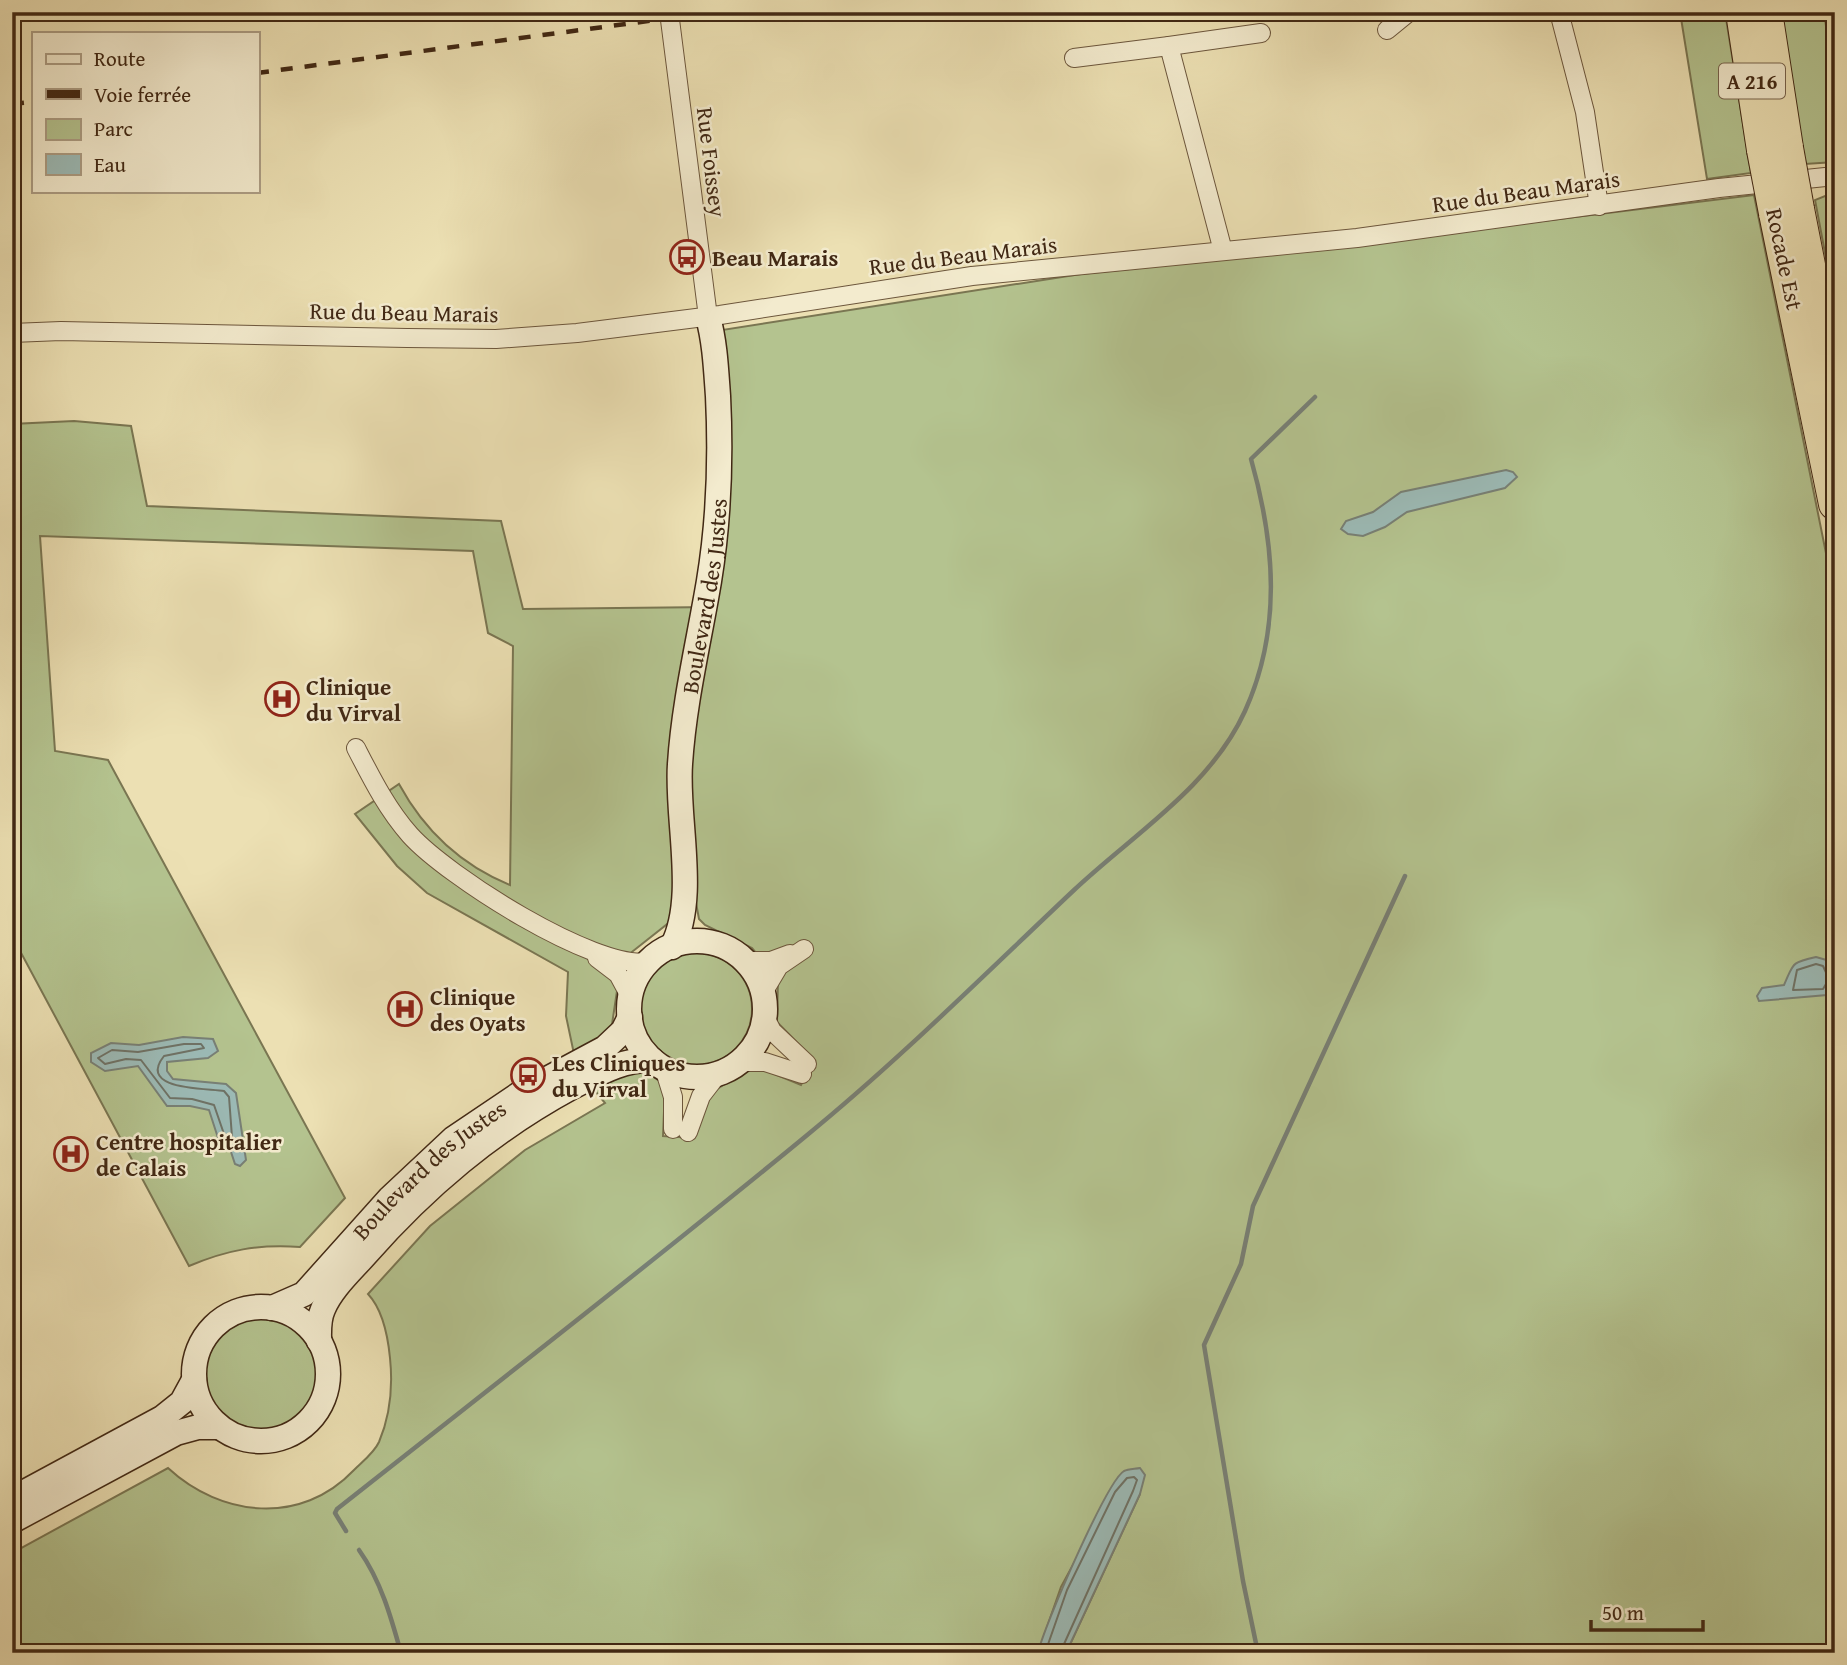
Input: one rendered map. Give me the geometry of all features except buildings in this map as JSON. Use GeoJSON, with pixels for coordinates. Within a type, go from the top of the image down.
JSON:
{"type":"FeatureCollection","features":[{"type":"Feature","properties":{"kind":"highway","name":"Rocade Est"},"geometry":{"type":"LineString","coordinates":[[1742,12],[1775,149],[1835,504]]}},
{"type":"Feature","properties":{"kind":"highway","name":"Rocade Est"},"geometry":{"type":"LineString","coordinates":[[1766,12],[1775,149]]}},
{"type":"Feature","properties":{"kind":"highway","name":"Rocade Est"},"geometry":{"type":"LineString","coordinates":[[1786,211],[1835,396]]}},
{"type":"Feature","properties":{"kind":"street","name":"Rue Foissey"},"geometry":{"type":"LineString","coordinates":[[669,12],[708,317]]}},
{"type":"Feature","properties":{"kind":"street"},"geometry":{"type":"LineString","coordinates":[[1387,30],[1409,12]]}},
{"type":"Feature","properties":{"kind":"street"},"geometry":{"type":"LineString","coordinates":[[1559,12],[1586,112],[1599,206]]}},
{"type":"Feature","properties":{"kind":"street"},"geometry":{"type":"LineString","coordinates":[[1074,58],[1261,33]]}},
{"type":"Feature","properties":{"kind":"street"},"geometry":{"type":"LineString","coordinates":[[1168,46],[1223,251]]}},
{"type":"Feature","properties":{"kind":"street","name":"Rue du Beau Marais"},"geometry":{"type":"LineString","coordinates":[[12,333],[61,331],[496,339],[577,333],[708,317],[972,276],[1369,237],[1708,190],[1835,176]]}},
{"type":"Feature","properties":{"kind":"street","name":"Boulevard des Justes"},"geometry":{"type":"LineString","coordinates":[[672,947],[683,917],[680,763],[713,548],[719,474],[717,383],[708,317]]}},
{"type":"Feature","properties":{"kind":"street"},"geometry":{"type":"LineString","coordinates":[[356,748],[390,809],[429,855],[474,888],[574,943],[621,962],[648,962]]}},
{"type":"Feature","properties":{"kind":"street","name":"Boulevard des Justes"},"geometry":{"type":"LineString","coordinates":[[683,873],[694,917],[720,946]]}},
{"type":"Feature","properties":{"kind":"street"},"geometry":{"type":"LineString","coordinates":[[630,1008],[636,981],[648,962],[672,947],[694,942],[720,946],[745,961],[757,976],[772,1031],[804,1069],[765,1062],[740,1062]]}},
{"type":"Feature","properties":{"kind":"street"},"geometry":{"type":"LineString","coordinates":[[574,943],[618,975],[630,1008],[637,1041],[658,1064],[673,1097],[680,1130],[718,1074],[740,1062],[758,1039],[764,1005],[779,967],[804,949],[771,961],[745,961]]}},
{"type":"Feature","properties":{"kind":"street","name":"Boulevard des Justes"},"geometry":{"type":"LineString","coordinates":[[272,1308],[304,1294],[390,1198],[453,1139],[521,1093],[605,1048],[622,1031],[630,1008]]}},
{"type":"Feature","properties":{"kind":"street","name":"Boulevard des Justes"},"geometry":{"type":"LineString","coordinates":[[319,1341],[321,1312],[334,1291],[402,1214],[462,1158],[520,1117],[591,1077],[619,1064],[658,1064]]}},
{"type":"Feature","properties":{"kind":"street"},"geometry":{"type":"LineString","coordinates":[[658,1064],[688,1076],[718,1074]]}},
{"type":"Feature","properties":{"kind":"street"},"geometry":{"type":"LineString","coordinates":[[272,1308],[301,1321],[319,1341],[327,1363],[327,1386],[319,1408],[304,1426],[284,1437],[262,1442],[239,1438],[218,1427],[201,1406],[194,1380],[197,1353],[213,1327],[239,1311],[272,1308]]}},
{"type":"Feature","properties":{"kind":"street"},"geometry":{"type":"LineString","coordinates":[[12,1499],[162,1418],[182,1402],[194,1380]]}},
{"type":"Feature","properties":{"kind":"street"},"geometry":{"type":"LineString","coordinates":[[12,1521],[176,1433],[198,1427],[218,1427]]}},
{"type":"Feature","properties":{"kind":"green space"},"geometry":{"type":"Polygon","coordinates":[[[1680,12],[1725,12],[1751,173],[1707,179],[1680,12]]]}},
{"type":"Feature","properties":{"kind":"green space"},"geometry":{"type":"Polygon","coordinates":[[[1780,12],[1824,12],[1835,89],[1835,162],[1805,164],[1780,12]]]}},
{"type":"Feature","properties":{"kind":"green space"},"geometry":{"type":"Polygon","coordinates":[[[1835,192],[1835,306],[1815,200],[1835,192]]]}},
{"type":"Feature","properties":{"kind":"green space"},"geometry":{"type":"Polygon","coordinates":[[[1754,195],[1835,598],[1835,1653],[1066,1653],[1140,1494],[1086,1541],[1061,1587],[1038,1653],[12,1653],[12,1553],[168,1468],[212,1497],[236,1505],[286,1507],[310,1500],[333,1488],[368,1457],[383,1432],[390,1401],[391,1380],[384,1324],[368,1294],[430,1226],[525,1150],[605,1103],[591,1086],[621,1075],[640,1072],[648,1074],[665,1087],[663,1136],[694,1138],[708,1095],[745,1071],[762,1069],[801,1085],[814,1060],[777,1022],[778,979],[752,948],[705,925],[699,919],[692,881],[671,921],[628,955],[617,991],[611,1031],[574,1054],[566,1016],[568,972],[427,893],[397,866],[355,814],[399,784],[420,816],[446,844],[476,867],[510,885],[513,646],[488,633],[473,551],[40,536],[55,751],[108,760],[345,1198],[300,1247],[243,1249],[189,1266],[12,936],[12,424],[74,421],[131,426],[147,506],[501,521],[523,609],[713,607],[722,330],[1081,274],[1275,254],[1754,195]]]}},
{"type":"Feature","properties":{"kind":"green space"},"geometry":{"type":"Polygon","coordinates":[[[696,953],[718,957],[736,969],[748,987],[752,1009],[748,1031],[736,1049],[718,1061],[696,1065],[674,1061],[656,1049],[644,1031],[640,1009],[644,987],[656,969],[674,957],[696,953]]]}},
{"type":"Feature","properties":{"kind":"green space"},"geometry":{"type":"Polygon","coordinates":[[[260,1318],[282,1323],[300,1335],[312,1353],[317,1375],[312,1397],[300,1415],[282,1427],[260,1432],[238,1427],[220,1415],[208,1397],[203,1375],[208,1353],[220,1335],[238,1323],[260,1318]]]}},
{"type":"Feature","properties":{"kind":"water"},"geometry":{"type":"Polygon","coordinates":[[[1506,470],[1517,477],[1505,488],[1407,512],[1385,527],[1363,536],[1348,534],[1341,529],[1346,521],[1373,512],[1401,492],[1506,470]]]}},
{"type":"Feature","properties":{"kind":"water"},"geometry":{"type":"Polygon","coordinates":[[[1816,957],[1830,961],[1832,988],[1827,995],[1759,1001],[1757,996],[1762,988],[1784,985],[1794,965],[1816,957]]]}},
{"type":"Feature","properties":{"kind":"water"},"geometry":{"type":"Polygon","coordinates":[[[183,1037],[213,1039],[218,1051],[208,1058],[167,1062],[167,1071],[173,1079],[226,1084],[236,1093],[246,1160],[240,1166],[235,1164],[228,1143],[219,1141],[209,1110],[190,1106],[167,1106],[138,1066],[105,1071],[91,1062],[91,1053],[111,1043],[139,1045],[183,1037]]]}},
{"type":"Feature","properties":{"kind":"water"},"geometry":{"type":"Polygon","coordinates":[[[1140,1468],[1145,1475],[1140,1494],[1066,1653],[1038,1653],[1063,1587],[1104,1500],[1124,1471],[1140,1468]]]}},
{"type":"Feature","properties":{"kind":"waterway"},"geometry":{"type":"LineString","coordinates":[[346,1531],[335,1513],[337,1509],[841,1107],[1096,870],[1168,809],[1212,764],[1245,711],[1257,680],[1269,618],[1269,554],[1251,459],[1315,397]]}},
{"type":"Feature","properties":{"kind":"waterway"},"geometry":{"type":"LineString","coordinates":[[1258,1653],[1243,1581],[1204,1345],[1241,1264],[1253,1206],[1405,876]]}},
{"type":"Feature","properties":{"kind":"waterway"},"geometry":{"type":"LineString","coordinates":[[359,1550],[379,1587],[401,1653]]}},
{"type":"Feature","properties":{"kind":"railway"},"geometry":{"type":"LineString","coordinates":[[259,73],[716,12]]}},
{"type":"Feature","properties":{"kind":"railway"},"geometry":{"type":"LineString","coordinates":[[12,104],[32,102]]}},
{"type":"Feature","properties":{"kind":"place","name":"Beau Marais"},"geometry":{"type":"Point","coordinates":[687,257]}},
{"type":"Feature","properties":{"kind":"place","name":"Clinique du Virval"},"geometry":{"type":"Point","coordinates":[282,699]}},
{"type":"Feature","properties":{"kind":"place","name":"Clinique des Oyats"},"geometry":{"type":"Point","coordinates":[405,1009]}},
{"type":"Feature","properties":{"kind":"place","name":"Les Cliniques du Virval"},"geometry":{"type":"Point","coordinates":[528,1075]}},
{"type":"Feature","properties":{"kind":"place","name":"Centre hospitalier de Calais"},"geometry":{"type":"Point","coordinates":[71,1154]}}]}
